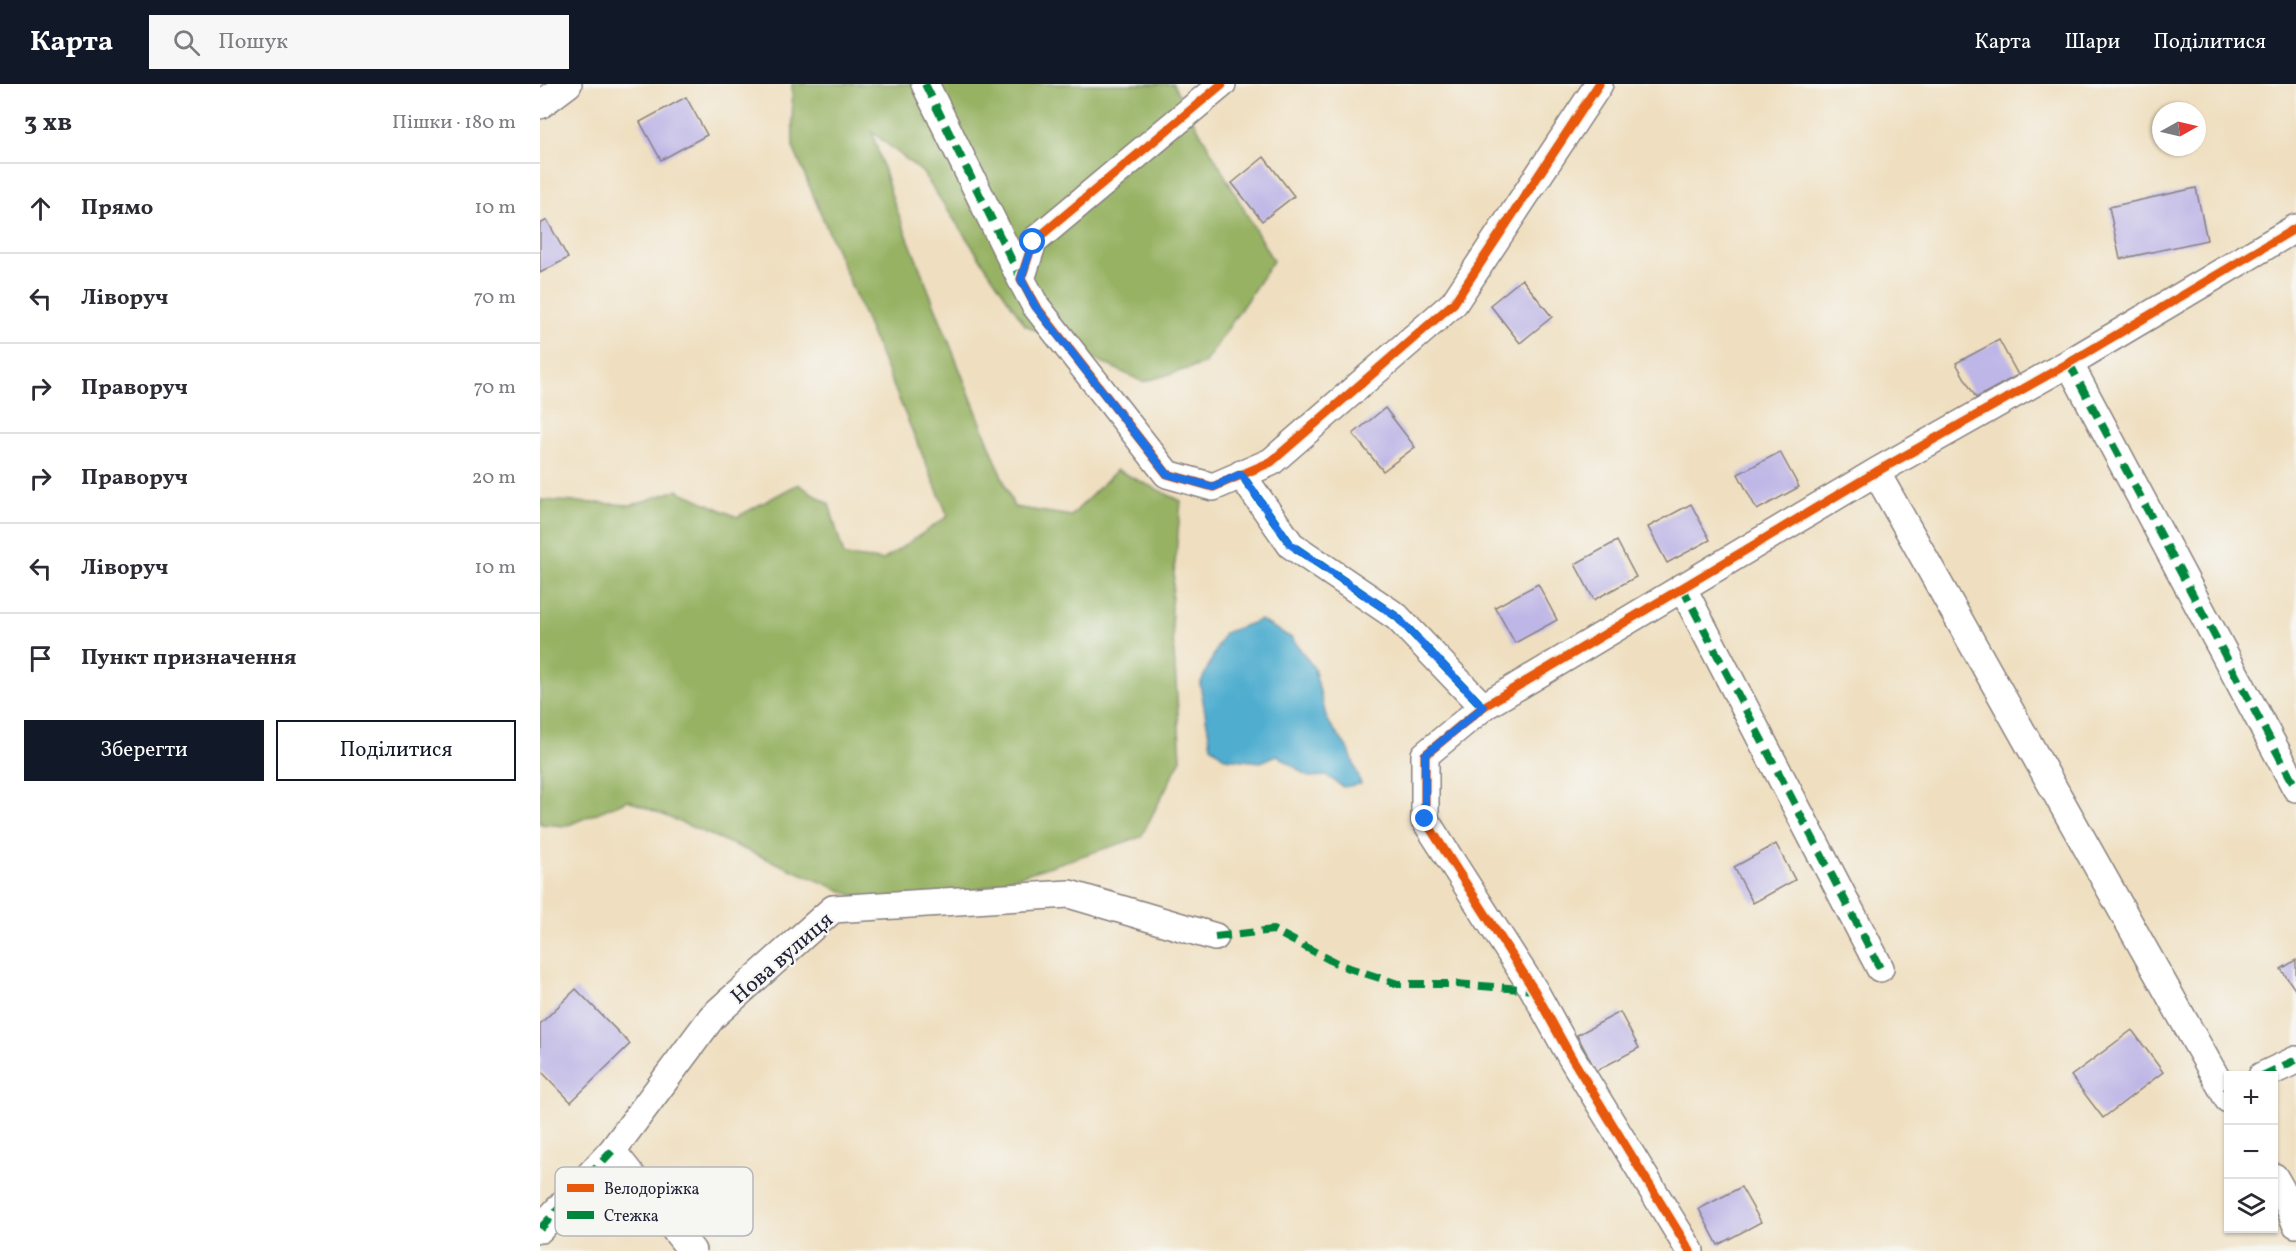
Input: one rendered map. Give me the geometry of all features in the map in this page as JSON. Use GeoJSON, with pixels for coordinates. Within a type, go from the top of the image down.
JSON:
{"type":"FeatureCollection","features":[{"type":"Feature","properties":{"kind":"street"},"geometry":{"type":"LineString","coordinates":[[540,105],[568,84]]}},
{"type":"Feature","properties":{"kind":"street"},"geometry":{"type":"LineString","coordinates":[[925,84],[1035,306],[1167,474],[1213,487],[1271,462],[1454,303],[1599,84]]}},
{"type":"Feature","properties":{"kind":"street"},"geometry":{"type":"LineString","coordinates":[[1021,279],[1033,242],[1222,84]]}},
{"type":"Feature","properties":{"kind":"street"},"geometry":{"type":"LineString","coordinates":[[1690,1251],[1570,1056],[1534,990],[1425,819],[1425,755],[1483,707],[1876,472],[2069,363],[2296,228]]}},
{"type":"Feature","properties":{"kind":"street"},"geometry":{"type":"LineString","coordinates":[[2069,363],[2296,789]]}},
{"type":"Feature","properties":{"kind":"street"},"geometry":{"type":"LineString","coordinates":[[1876,472],[2224,1089]]}},
{"type":"Feature","properties":{"kind":"street"},"geometry":{"type":"LineString","coordinates":[[1241,474],[1291,545],[1397,617],[1483,707]]}},
{"type":"Feature","properties":{"kind":"street"},"geometry":{"type":"LineString","coordinates":[[1682,587],[1880,968]]}},
{"type":"Feature","properties":{"kind":"street","name":"Нова вулиця"},"geometry":{"type":"LineString","coordinates":[[597,1167],[612,1151],[712,1017],[833,909],[1069,894],[1215,937]]}},
{"type":"Feature","properties":{"kind":"street"},"geometry":{"type":"LineString","coordinates":[[2273,1071],[2296,1060]]}},
{"type":"Feature","properties":{"kind":"street"},"geometry":{"type":"LineString","coordinates":[[612,1151],[625,1167]]}},
{"type":"Feature","properties":{"kind":"street"},"geometry":{"type":"LineString","coordinates":[[2275,1179],[2296,1224]]}},
{"type":"Feature","properties":{"kind":"street","name":"Нова вулиця"},"geometry":{"type":"LineString","coordinates":[[540,1229],[555,1213]]}},
{"type":"Feature","properties":{"kind":"street"},"geometry":{"type":"LineString","coordinates":[[680,1236],[692,1251]]}},
{"type":"Feature","properties":{"kind":"green space"},"geometry":{"type":"Polygon","coordinates":[[[792,84],[1173,84],[1273,261],[1204,364],[1143,382],[1025,325],[922,172],[872,132],[893,200],[1014,507],[1071,516],[1117,470],[1181,501],[1171,606],[1181,759],[1141,837],[899,915],[628,800],[566,826],[540,824],[540,500],[632,505],[677,490],[737,517],[798,484],[829,504],[844,556],[883,560],[948,516],[793,147],[792,84]]]}},
{"type":"Feature","properties":{"kind":"water"},"geometry":{"type":"Polygon","coordinates":[[[1260,620],[1292,638],[1314,668],[1327,720],[1349,750],[1361,784],[1343,787],[1327,776],[1309,777],[1277,755],[1261,762],[1225,758],[1211,746],[1200,684],[1224,633],[1260,620]]]}},
{"type":"Feature","properties":{"kind":"building"},"geometry":{"type":"Polygon","coordinates":[[[686,97],[707,135],[661,160],[640,122],[686,97]]]}},
{"type":"Feature","properties":{"kind":"building"},"geometry":{"type":"Polygon","coordinates":[[[1264,157],[1294,196],[1262,221],[1232,183],[1264,157]]]}},
{"type":"Feature","properties":{"kind":"building"},"geometry":{"type":"Polygon","coordinates":[[[2196,188],[2207,240],[2120,259],[2109,207],[2196,188]]]}},
{"type":"Feature","properties":{"kind":"building"},"geometry":{"type":"Polygon","coordinates":[[[547,220],[568,258],[540,273],[540,224],[547,220]]]}},
{"type":"Feature","properties":{"kind":"building"},"geometry":{"type":"Polygon","coordinates":[[[1522,279],[1552,317],[1520,343],[1490,305],[1522,279]]]}},
{"type":"Feature","properties":{"kind":"building"},"geometry":{"type":"Polygon","coordinates":[[[1999,340],[2018,375],[1976,398],[1956,363],[1999,340]]]}},
{"type":"Feature","properties":{"kind":"building"},"geometry":{"type":"Polygon","coordinates":[[[1385,408],[1415,447],[1383,471],[1353,434],[1385,408]]]}},
{"type":"Feature","properties":{"kind":"building"},"geometry":{"type":"Polygon","coordinates":[[[1780,452],[1799,487],[1757,510],[1738,474],[1780,452]]]}},
{"type":"Feature","properties":{"kind":"building"},"geometry":{"type":"Polygon","coordinates":[[[1691,504],[1710,540],[1667,563],[1648,527],[1691,504]]]}},
{"type":"Feature","properties":{"kind":"building"},"geometry":{"type":"Polygon","coordinates":[[[1617,541],[1636,577],[1594,600],[1575,564],[1617,541]]]}},
{"type":"Feature","properties":{"kind":"building"},"geometry":{"type":"Polygon","coordinates":[[[1538,584],[1557,620],[1515,643],[1495,607],[1538,584]]]}},
{"type":"Feature","properties":{"kind":"building"},"geometry":{"type":"Polygon","coordinates":[[[1776,844],[1795,880],[1753,903],[1734,867],[1776,844]]]}},
{"type":"Feature","properties":{"kind":"building"},"geometry":{"type":"Polygon","coordinates":[[[2296,960],[2296,991],[2281,969],[2296,960]]]}},
{"type":"Feature","properties":{"kind":"building"},"geometry":{"type":"Polygon","coordinates":[[[576,989],[630,1044],[571,1102],[540,1070],[540,1024],[576,989]]]}},
{"type":"Feature","properties":{"kind":"building"},"geometry":{"type":"Polygon","coordinates":[[[1620,1012],[1639,1048],[1596,1071],[1577,1035],[1620,1012]]]}},
{"type":"Feature","properties":{"kind":"building"},"geometry":{"type":"Polygon","coordinates":[[[2132,1030],[2163,1072],[2103,1118],[2071,1076],[2132,1030]]]}},
{"type":"Feature","properties":{"kind":"building"},"geometry":{"type":"Polygon","coordinates":[[[1741,1187],[1761,1222],[1718,1245],[1699,1209],[1741,1187]]]}},
{"type":"Feature","properties":{"kind":"marked path"},"geometry":{"type":"LineString","coordinates":[[925,84],[1021,279]]}},
{"type":"Feature","properties":{"kind":"marked path"},"geometry":{"type":"LineString","coordinates":[[2069,363],[2296,788]]}},
{"type":"Feature","properties":{"kind":"marked path"},"geometry":{"type":"LineString","coordinates":[[1241,474],[1291,545],[1397,617],[1483,707]]}},
{"type":"Feature","properties":{"kind":"marked path"},"geometry":{"type":"LineString","coordinates":[[1682,587],[1880,968]]}},
{"type":"Feature","properties":{"kind":"marked path"},"geometry":{"type":"LineString","coordinates":[[1215,937],[1273,930],[1340,965],[1398,984],[1455,984],[1534,990]]}},
{"type":"Feature","properties":{"kind":"marked path"},"geometry":{"type":"LineString","coordinates":[[2273,1071],[2296,1060]]}},
{"type":"Feature","properties":{"kind":"marked path"},"geometry":{"type":"LineString","coordinates":[[597,1167],[612,1151]]}},
{"type":"Feature","properties":{"kind":"marked path"},"geometry":{"type":"LineString","coordinates":[[540,1229],[555,1213]]}},
{"type":"Feature","properties":{"kind":"cycle path"},"geometry":{"type":"LineString","coordinates":[[1222,84],[1033,242],[1021,279],[1035,305],[1167,474],[1213,487],[1271,462],[1454,303],[1599,84]]}},
{"type":"Feature","properties":{"kind":"cycle path"},"geometry":{"type":"LineString","coordinates":[[1690,1251],[1570,1055],[1534,990],[1425,820],[1425,755],[1483,707],[1876,472],[2069,363],[2296,228]]}},
{"type":"Feature","properties":{"kind":"route"},"geometry":{"type":"LineString","coordinates":[[1033,242],[1021,279],[1035,306],[1167,474],[1213,487],[1241,474],[1291,545],[1397,617],[1483,707],[1425,755],[1425,819]]}}]}
